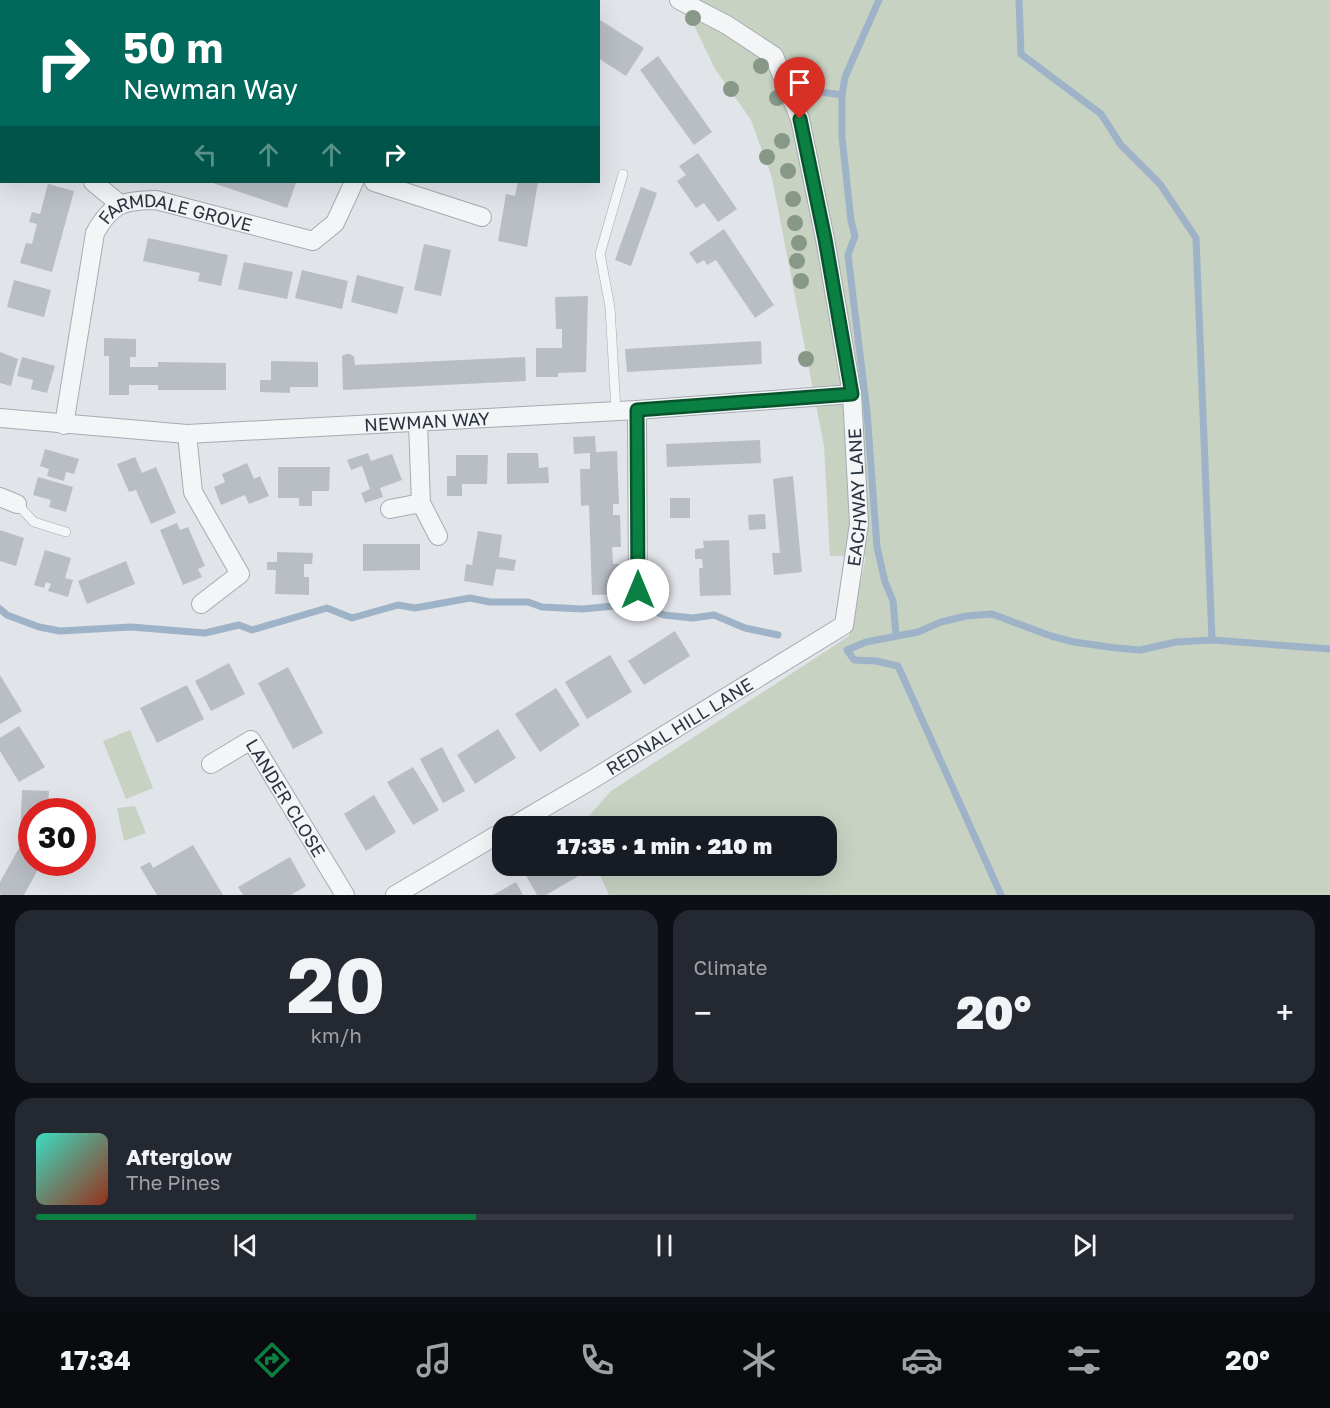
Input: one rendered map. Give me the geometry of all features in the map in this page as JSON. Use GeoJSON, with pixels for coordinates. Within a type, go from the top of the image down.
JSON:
{"type":"FeatureCollection","features":[{"type":"Feature","properties":{"kind":"street","name":"EACHWAY LANE"},"geometry":{"type":"LineString","coordinates":[[679,0],[727,25],[774,56],[800,119],[825,239],[852,394],[859,524],[844,625]]}},
{"type":"Feature","properties":{"kind":"street"},"geometry":{"type":"LineString","coordinates":[[94,183],[122,205]]}},
{"type":"Feature","properties":{"kind":"street","name":"FARMDALE GROVE"},"geometry":{"type":"LineString","coordinates":[[64,425],[95,233],[105,215],[134,200],[156,200],[313,241],[335,223],[354,183]]}},
{"type":"Feature","properties":{"kind":"street"},"geometry":{"type":"LineString","coordinates":[[377,183],[482,217]]}},
{"type":"Feature","properties":{"kind":"street","name":"NEWMAN WAY"},"geometry":{"type":"LineString","coordinates":[[0,418],[187,434],[637,410],[852,394]]}},
{"type":"Feature","properties":{"kind":"street"},"geometry":{"type":"LineString","coordinates":[[637,410],[638,590]]}},
{"type":"Feature","properties":{"kind":"street"},"geometry":{"type":"LineString","coordinates":[[418,423],[421,503],[438,536]]}},
{"type":"Feature","properties":{"kind":"street"},"geometry":{"type":"LineString","coordinates":[[187,434],[193,492],[240,574],[201,604]]}},
{"type":"Feature","properties":{"kind":"street"},"geometry":{"type":"LineString","coordinates":[[390,509],[421,503]]}},
{"type":"Feature","properties":{"kind":"street","name":"REDNAL HILL LANE"},"geometry":{"type":"LineString","coordinates":[[530,816],[844,625]]}},
{"type":"Feature","properties":{"kind":"street","name":"LANDER CLOSE"},"geometry":{"type":"LineString","coordinates":[[211,764],[251,740],[345,895]]}},
{"type":"Feature","properties":{"kind":"street"},"geometry":{"type":"LineString","coordinates":[[395,895],[492,838]]}},
{"type":"Feature","properties":{"kind":"lane"},"geometry":{"type":"LineString","coordinates":[[616,411],[610,308],[600,254],[623,174]]}},
{"type":"Feature","properties":{"kind":"lane"},"geometry":{"type":"LineString","coordinates":[[8,500],[34,522],[66,532]]}},
{"type":"Feature","properties":{"kind":"green space"},"geometry":{"type":"Polygon","coordinates":[[[682,0],[1330,0],[1330,895],[609,895],[600,876],[837,876],[837,816],[589,816],[611,791],[849,636],[866,556],[830,556],[824,446],[772,178],[751,120],[715,69],[682,0]]]}},
{"type":"Feature","properties":{"kind":"green space"},"geometry":{"type":"Polygon","coordinates":[[[130,730],[153,788],[126,799],[103,741],[130,730]]]}},
{"type":"Feature","properties":{"kind":"green space"},"geometry":{"type":"Polygon","coordinates":[[[135,806],[146,833],[124,841],[117,808],[135,806]]]}},
{"type":"Feature","properties":{"kind":"building"},"geometry":{"type":"Polygon","coordinates":[[[600,20],[644,48],[626,76],[600,59],[600,20]]]}},
{"type":"Feature","properties":{"kind":"building"},"geometry":{"type":"Polygon","coordinates":[[[658,56],[712,132],[694,145],[640,70],[658,56]]]}},
{"type":"Feature","properties":{"kind":"building"},"geometry":{"type":"Polygon","coordinates":[[[698,153],[737,209],[718,222],[704,203],[696,208],[677,181],[686,175],[679,166],[698,153]]]}},
{"type":"Feature","properties":{"kind":"building"},"geometry":{"type":"Polygon","coordinates":[[[213,183],[296,183],[287,208],[213,183]]]}},
{"type":"Feature","properties":{"kind":"building"},"geometry":{"type":"Polygon","coordinates":[[[518,183],[538,183],[527,247],[498,241],[506,194],[515,196],[518,183]]]}},
{"type":"Feature","properties":{"kind":"building"},"geometry":{"type":"Polygon","coordinates":[[[48,184],[74,191],[52,272],[20,263],[26,243],[32,244],[37,224],[29,222],[32,212],[40,214],[48,184]]]}},
{"type":"Feature","properties":{"kind":"building"},"geometry":{"type":"Polygon","coordinates":[[[641,187],[657,193],[631,266],[615,260],[641,187]]]}},
{"type":"Feature","properties":{"kind":"building"},"geometry":{"type":"Polygon","coordinates":[[[724,229],[774,305],[755,318],[716,260],[707,265],[704,260],[697,264],[689,253],[724,229]]]}},
{"type":"Feature","properties":{"kind":"building"},"geometry":{"type":"Polygon","coordinates":[[[148,238],[228,255],[221,286],[198,281],[200,273],[143,261],[148,238]]]}},
{"type":"Feature","properties":{"kind":"building"},"geometry":{"type":"Polygon","coordinates":[[[424,244],[451,250],[441,296],[414,290],[424,244]]]}},
{"type":"Feature","properties":{"kind":"building"},"geometry":{"type":"Polygon","coordinates":[[[244,262],[293,272],[287,299],[238,289],[244,262]]]}},
{"type":"Feature","properties":{"kind":"building"},"geometry":{"type":"Polygon","coordinates":[[[302,270],[348,281],[342,309],[295,298],[302,270]]]}},
{"type":"Feature","properties":{"kind":"building"},"geometry":{"type":"Polygon","coordinates":[[[357,275],[404,287],[397,314],[351,302],[357,275]]]}},
{"type":"Feature","properties":{"kind":"building"},"geometry":{"type":"Polygon","coordinates":[[[14,280],[51,290],[44,317],[7,307],[14,280]]]}},
{"type":"Feature","properties":{"kind":"building"},"geometry":{"type":"Polygon","coordinates":[[[588,296],[586,372],[558,373],[558,377],[536,377],[536,348],[562,348],[562,329],[556,329],[555,297],[588,296]]]}},
{"type":"Feature","properties":{"kind":"building"},"geometry":{"type":"Polygon","coordinates":[[[104,338],[136,339],[136,357],[130,357],[130,367],[158,367],[158,362],[226,363],[226,390],[158,390],[158,385],[129,385],[129,395],[109,395],[109,356],[104,356],[104,338]]]}},
{"type":"Feature","properties":{"kind":"building"},"geometry":{"type":"Polygon","coordinates":[[[761,341],[762,364],[627,372],[625,349],[761,341]]]}},
{"type":"Feature","properties":{"kind":"building"},"geometry":{"type":"Polygon","coordinates":[[[0,352],[18,359],[11,386],[0,383],[0,352]]]}},
{"type":"Feature","properties":{"kind":"building"},"geometry":{"type":"Polygon","coordinates":[[[346,354],[354,357],[355,365],[525,357],[526,381],[343,390],[342,356],[346,354]]]}},
{"type":"Feature","properties":{"kind":"building"},"geometry":{"type":"Polygon","coordinates":[[[22,357],[55,366],[47,393],[31,389],[33,380],[17,376],[22,357]]]}},
{"type":"Feature","properties":{"kind":"building"},"geometry":{"type":"Polygon","coordinates":[[[271,361],[318,362],[318,387],[290,387],[290,393],[260,392],[260,380],[271,380],[271,361]]]}},
{"type":"Feature","properties":{"kind":"building"},"geometry":{"type":"Polygon","coordinates":[[[595,436],[596,452],[617,451],[619,504],[613,504],[613,515],[620,515],[621,547],[612,547],[613,564],[621,564],[623,594],[592,595],[589,505],[581,506],[580,469],[590,469],[590,453],[574,454],[573,437],[595,436]]]}},
{"type":"Feature","properties":{"kind":"building"},"geometry":{"type":"Polygon","coordinates":[[[760,440],[761,463],[667,467],[666,444],[760,440]]]}},
{"type":"Feature","properties":{"kind":"building"},"geometry":{"type":"Polygon","coordinates":[[[45,449],[79,459],[74,474],[66,472],[64,481],[47,476],[49,469],[40,466],[45,449]]]}},
{"type":"Feature","properties":{"kind":"building"},"geometry":{"type":"Polygon","coordinates":[[[368,453],[371,461],[392,454],[402,480],[380,488],[383,497],[365,503],[361,493],[370,489],[362,466],[351,470],[347,460],[368,453]]]}},
{"type":"Feature","properties":{"kind":"building"},"geometry":{"type":"Polygon","coordinates":[[[507,453],[538,453],[539,468],[548,467],[549,483],[507,484],[507,453]]]}},
{"type":"Feature","properties":{"kind":"building"},"geometry":{"type":"Polygon","coordinates":[[[456,455],[488,455],[487,484],[462,484],[462,496],[447,496],[447,476],[456,476],[456,455]]]}},
{"type":"Feature","properties":{"kind":"building"},"geometry":{"type":"Polygon","coordinates":[[[135,457],[142,473],[156,467],[176,513],[151,524],[136,490],[129,492],[117,464],[135,457]]]}},
{"type":"Feature","properties":{"kind":"building"},"geometry":{"type":"Polygon","coordinates":[[[247,463],[254,479],[260,476],[269,496],[249,504],[245,495],[221,505],[214,487],[225,482],[222,474],[247,463]]]}},
{"type":"Feature","properties":{"kind":"building"},"geometry":{"type":"Polygon","coordinates":[[[278,467],[330,467],[329,491],[312,491],[312,506],[299,506],[299,498],[278,498],[278,467]]]}},
{"type":"Feature","properties":{"kind":"building"},"geometry":{"type":"Polygon","coordinates":[[[793,476],[802,572],[774,575],[772,553],[780,553],[773,479],[793,476]]]}},
{"type":"Feature","properties":{"kind":"building"},"geometry":{"type":"Polygon","coordinates":[[[38,477],[73,487],[66,512],[49,507],[51,500],[33,495],[38,477]]]}},
{"type":"Feature","properties":{"kind":"building"},"geometry":{"type":"Polygon","coordinates":[[[670,498],[690,498],[690,518],[670,518],[670,498]]]}},
{"type":"Feature","properties":{"kind":"building"},"geometry":{"type":"Polygon","coordinates":[[[765,514],[766,529],[749,530],[748,515],[765,514]]]}},
{"type":"Feature","properties":{"kind":"building"},"geometry":{"type":"Polygon","coordinates":[[[177,523],[180,530],[188,527],[205,566],[198,569],[202,577],[183,585],[160,530],[177,523]]]}},
{"type":"Feature","properties":{"kind":"building"},"geometry":{"type":"Polygon","coordinates":[[[0,530],[24,538],[16,566],[0,561],[0,530]]]}},
{"type":"Feature","properties":{"kind":"building"},"geometry":{"type":"Polygon","coordinates":[[[478,531],[502,535],[499,557],[516,560],[514,571],[496,569],[493,586],[464,581],[466,564],[472,565],[478,531]]]}},
{"type":"Feature","properties":{"kind":"building"},"geometry":{"type":"Polygon","coordinates":[[[729,540],[731,595],[700,596],[699,568],[703,568],[702,559],[695,559],[695,549],[704,548],[703,541],[729,540]]]}},
{"type":"Feature","properties":{"kind":"building"},"geometry":{"type":"Polygon","coordinates":[[[363,544],[420,544],[420,570],[363,571],[363,544]]]}},
{"type":"Feature","properties":{"kind":"building"},"geometry":{"type":"Polygon","coordinates":[[[45,550],[71,558],[65,578],[73,580],[68,597],[48,591],[51,584],[46,582],[44,588],[34,585],[45,550]]]}},
{"type":"Feature","properties":{"kind":"building"},"geometry":{"type":"Polygon","coordinates":[[[277,552],[313,553],[312,564],[304,564],[304,577],[309,577],[309,595],[275,594],[276,570],[267,570],[267,562],[277,562],[277,552]]]}},
{"type":"Feature","properties":{"kind":"building"},"geometry":{"type":"Polygon","coordinates":[[[126,561],[135,584],[87,604],[78,581],[126,561]]]}},
{"type":"Feature","properties":{"kind":"building"},"geometry":{"type":"Polygon","coordinates":[[[675,631],[690,656],[644,685],[628,661],[675,631]]]}},
{"type":"Feature","properties":{"kind":"building"},"geometry":{"type":"Polygon","coordinates":[[[610,655],[632,692],[587,719],[565,682],[610,655]]]}},
{"type":"Feature","properties":{"kind":"building"},"geometry":{"type":"Polygon","coordinates":[[[229,663],[245,694],[211,711],[195,681],[229,663]]]}},
{"type":"Feature","properties":{"kind":"building"},"geometry":{"type":"Polygon","coordinates":[[[288,667],[323,733],[293,749],[258,683],[288,667]]]}},
{"type":"Feature","properties":{"kind":"building"},"geometry":{"type":"Polygon","coordinates":[[[0,675],[22,711],[0,724],[0,675]]]}},
{"type":"Feature","properties":{"kind":"building"},"geometry":{"type":"Polygon","coordinates":[[[187,685],[204,719],[157,743],[140,708],[187,685]]]}},
{"type":"Feature","properties":{"kind":"building"},"geometry":{"type":"Polygon","coordinates":[[[556,688],[580,725],[540,752],[515,714],[556,688]]]}},
{"type":"Feature","properties":{"kind":"building"},"geometry":{"type":"Polygon","coordinates":[[[19,726],[45,767],[19,782],[0,751],[0,738],[19,726]]]}},
{"type":"Feature","properties":{"kind":"building"},"geometry":{"type":"Polygon","coordinates":[[[498,729],[516,758],[475,784],[457,755],[498,729]]]}},
{"type":"Feature","properties":{"kind":"building"},"geometry":{"type":"Polygon","coordinates":[[[442,747],[465,791],[443,803],[420,759],[442,747]]]}},
{"type":"Feature","properties":{"kind":"building"},"geometry":{"type":"Polygon","coordinates":[[[413,767],[439,810],[413,825],[387,782],[413,767]]]}},
{"type":"Feature","properties":{"kind":"building"},"geometry":{"type":"Polygon","coordinates":[[[22,790],[49,791],[49,798],[22,798],[22,790]]]}},
{"type":"Feature","properties":{"kind":"building"},"geometry":{"type":"Polygon","coordinates":[[[374,795],[396,832],[366,851],[344,814],[374,795]]]}},
{"type":"Feature","properties":{"kind":"building"},"geometry":{"type":"Polygon","coordinates":[[[193,845],[223,895],[157,895],[140,867],[150,862],[153,868],[193,845]]]}},
{"type":"Feature","properties":{"kind":"building"},"geometry":{"type":"Polygon","coordinates":[[[18,850],[18,876],[34,876],[24,895],[0,894],[0,882],[18,850]]]}},
{"type":"Feature","properties":{"kind":"building"},"geometry":{"type":"Polygon","coordinates":[[[290,857],[306,886],[291,895],[243,895],[238,887],[290,857]]]}},
{"type":"Feature","properties":{"kind":"building"},"geometry":{"type":"Polygon","coordinates":[[[526,876],[579,876],[546,895],[537,895],[526,876]]]}},
{"type":"Feature","properties":{"kind":"building"},"geometry":{"type":"Polygon","coordinates":[[[516,882],[523,895],[493,895],[516,882]]]}},
{"type":"Feature","properties":{"kind":"waterway"},"geometry":{"type":"LineString","coordinates":[[879,0],[845,77],[842,95],[842,137],[851,221],[855,236],[848,255],[867,412],[877,547],[885,582],[893,601],[896,635]]}},
{"type":"Feature","properties":{"kind":"waterway"},"geometry":{"type":"LineString","coordinates":[[1019,0],[1021,54],[1101,114],[1121,145],[1160,184],[1196,238],[1212,640]]}},
{"type":"Feature","properties":{"kind":"waterway"},"geometry":{"type":"LineString","coordinates":[[814,91],[842,95]]}},
{"type":"Feature","properties":{"kind":"waterway"},"geometry":{"type":"LineString","coordinates":[[0,609],[7,615],[39,627],[60,631],[131,627],[205,633],[239,625],[252,630],[327,608],[352,618],[398,605],[415,608],[470,598],[490,602],[528,602],[542,607],[583,609],[633,604],[664,615],[693,618],[714,615],[745,628],[778,635]]}},
{"type":"Feature","properties":{"kind":"waterway"},"geometry":{"type":"LineString","coordinates":[[1001,895],[898,666],[876,661],[854,660],[847,650],[866,642],[918,632],[941,622],[966,616],[992,614],[1051,636],[1116,648],[1140,650],[1176,642],[1212,640],[1330,649]]}},
{"type":"Feature","properties":{"kind":"route"},"geometry":{"type":"LineString","coordinates":[[638,590],[637,410],[852,394],[825,239],[800,119]]}}]}
